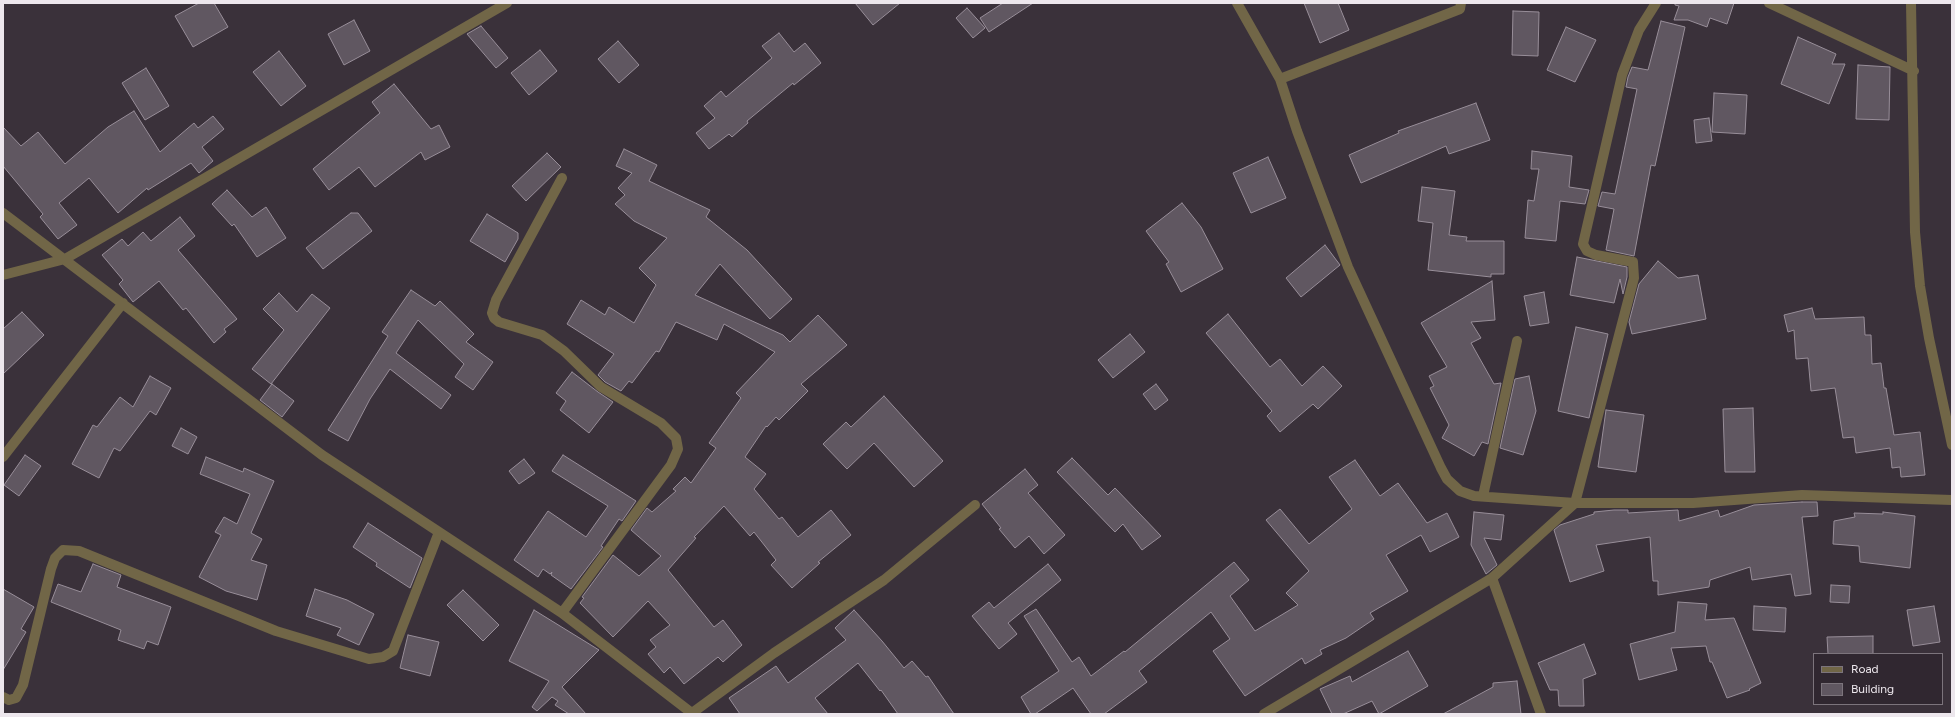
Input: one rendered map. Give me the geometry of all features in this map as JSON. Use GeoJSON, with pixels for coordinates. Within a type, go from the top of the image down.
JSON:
{"type":"FeatureCollection","features":[{"type":"Feature","properties":{"kind":"street"},"geometry":{"type":"LineString","coordinates":[[3,275],[65,259],[507,3]]}},
{"type":"Feature","properties":{"kind":"street"},"geometry":{"type":"LineString","coordinates":[[1237,3],[1280,79],[1297,131],[1348,267],[1441,468],[1447,479],[1460,491],[1483,496],[1575,503],[1693,503],[1802,495],[1952,500]]}},
{"type":"Feature","properties":{"kind":"street"},"geometry":{"type":"LineString","coordinates":[[1280,79],[1460,9],[1462,3]]}},
{"type":"Feature","properties":{"kind":"street"},"geometry":{"type":"LineString","coordinates":[[1264,714],[1492,578],[1575,503],[1634,278],[1633,262],[1596,255],[1587,251],[1583,244],[1622,75],[1639,30],[1656,3]]}},
{"type":"Feature","properties":{"kind":"street"},"geometry":{"type":"LineString","coordinates":[[1769,3],[1914,71]]}},
{"type":"Feature","properties":{"kind":"street"},"geometry":{"type":"LineString","coordinates":[[1911,3],[1914,71],[1915,232],[1920,286],[1929,338],[1952,445]]}},
{"type":"Feature","properties":{"kind":"street"},"geometry":{"type":"LineString","coordinates":[[562,178],[496,300],[492,313],[494,318],[499,322],[542,335],[564,351],[601,387],[661,423],[676,438],[678,450],[671,465],[562,613]]}},
{"type":"Feature","properties":{"kind":"street"},"geometry":{"type":"LineString","coordinates":[[3,213],[322,455],[562,613],[692,714],[774,653],[884,580],[976,505]]}},
{"type":"Feature","properties":{"kind":"street"},"geometry":{"type":"LineString","coordinates":[[3,457],[123,303]]}},
{"type":"Feature","properties":{"kind":"street"},"geometry":{"type":"LineString","coordinates":[[1483,496],[1517,341]]}},
{"type":"Feature","properties":{"kind":"street"},"geometry":{"type":"LineString","coordinates":[[3,698],[9,700],[16,698],[23,685],[51,569],[55,558],[63,550],[79,551],[276,631],[369,659],[383,657],[393,651],[439,532]]}},
{"type":"Feature","properties":{"kind":"street"},"geometry":{"type":"LineString","coordinates":[[1492,578],[1541,714]]}},
{"type":"Feature","properties":{"kind":"building"},"geometry":{"type":"Polygon","coordinates":[[[199,3],[214,3],[228,27],[193,47],[175,16],[199,3]]]}},
{"type":"Feature","properties":{"kind":"building"},"geometry":{"type":"Polygon","coordinates":[[[855,3],[900,3],[873,25],[855,3]]]}},
{"type":"Feature","properties":{"kind":"building"},"geometry":{"type":"Polygon","coordinates":[[[1003,3],[1033,3],[989,32],[980,18],[1003,3]]]}},
{"type":"Feature","properties":{"kind":"building"},"geometry":{"type":"Polygon","coordinates":[[[1304,3],[1338,3],[1349,30],[1320,43],[1304,3]]]}},
{"type":"Feature","properties":{"kind":"building"},"geometry":{"type":"Polygon","coordinates":[[[1675,3],[1734,3],[1727,24],[1710,18],[1707,27],[1688,20],[1674,20],[1679,6],[1675,5],[1675,3]]]}},
{"type":"Feature","properties":{"kind":"building"},"geometry":{"type":"Polygon","coordinates":[[[967,8],[985,28],[973,38],[956,18],[967,8]]]}},
{"type":"Feature","properties":{"kind":"building"},"geometry":{"type":"Polygon","coordinates":[[[1513,11],[1539,12],[1538,56],[1512,55],[1513,11]]]}},
{"type":"Feature","properties":{"kind":"building"},"geometry":{"type":"Polygon","coordinates":[[[354,20],[370,51],[344,65],[328,34],[354,20]]]}},
{"type":"Feature","properties":{"kind":"building"},"geometry":{"type":"Polygon","coordinates":[[[1661,21],[1685,27],[1655,166],[1651,165],[1634,256],[1606,250],[1614,209],[1598,206],[1602,192],[1615,194],[1637,89],[1626,87],[1628,77],[1632,67],[1648,70],[1661,21]]]}},
{"type":"Feature","properties":{"kind":"building"},"geometry":{"type":"Polygon","coordinates":[[[481,26],[508,58],[496,68],[467,34],[481,26]]]}},
{"type":"Feature","properties":{"kind":"building"},"geometry":{"type":"Polygon","coordinates":[[[1566,27],[1596,40],[1575,82],[1547,70],[1566,27]]]}},
{"type":"Feature","properties":{"kind":"building"},"geometry":{"type":"Polygon","coordinates":[[[779,33],[794,52],[805,43],[821,63],[794,85],[793,83],[747,121],[748,123],[732,137],[729,134],[709,149],[696,133],[715,118],[704,106],[721,91],[726,97],[772,58],[762,46],[779,33]]]}},
{"type":"Feature","properties":{"kind":"building"},"geometry":{"type":"Polygon","coordinates":[[[1798,37],[1836,54],[1832,64],[1845,64],[1829,104],[1781,84],[1798,37]]]}},
{"type":"Feature","properties":{"kind":"building"},"geometry":{"type":"Polygon","coordinates":[[[618,41],[639,65],[619,83],[598,59],[618,41]]]}},
{"type":"Feature","properties":{"kind":"building"},"geometry":{"type":"Polygon","coordinates":[[[540,50],[557,71],[529,95],[511,73],[540,50]]]}},
{"type":"Feature","properties":{"kind":"building"},"geometry":{"type":"Polygon","coordinates":[[[279,51],[306,86],[281,106],[253,72],[279,51]]]}},
{"type":"Feature","properties":{"kind":"building"},"geometry":{"type":"Polygon","coordinates":[[[1858,65],[1890,67],[1889,120],[1856,119],[1858,65]]]}},
{"type":"Feature","properties":{"kind":"building"},"geometry":{"type":"Polygon","coordinates":[[[146,68],[169,106],[145,120],[122,83],[146,68]]]}},
{"type":"Feature","properties":{"kind":"building"},"geometry":{"type":"Polygon","coordinates":[[[394,84],[431,129],[439,125],[450,147],[425,160],[421,152],[375,187],[359,167],[329,190],[313,169],[380,113],[372,102],[394,84]]]}},
{"type":"Feature","properties":{"kind":"building"},"geometry":{"type":"Polygon","coordinates":[[[1714,93],[1747,95],[1745,134],[1712,132],[1714,93]]]}},
{"type":"Feature","properties":{"kind":"building"},"geometry":{"type":"Polygon","coordinates":[[[1476,103],[1490,140],[1449,154],[1446,146],[1361,183],[1349,155],[1399,133],[1398,131],[1476,103]]]}},
{"type":"Feature","properties":{"kind":"building"},"geometry":{"type":"Polygon","coordinates":[[[134,111],[160,152],[194,123],[198,128],[213,116],[224,129],[202,147],[213,161],[199,173],[191,163],[148,190],[147,188],[118,213],[89,178],[59,203],[77,225],[58,239],[40,217],[43,214],[3,166],[3,127],[21,146],[38,132],[65,164],[108,127],[134,111]]]}},
{"type":"Feature","properties":{"kind":"building"},"geometry":{"type":"Polygon","coordinates":[[[1709,118],[1712,141],[1696,143],[1694,120],[1709,118]]]}},
{"type":"Feature","properties":{"kind":"building"},"geometry":{"type":"Polygon","coordinates":[[[624,149],[657,165],[649,181],[710,210],[706,217],[747,250],[792,299],[770,319],[720,264],[695,295],[783,335],[790,342],[818,315],[847,345],[801,384],[808,391],[779,420],[776,417],[767,427],[766,426],[745,457],[766,474],[754,489],[779,519],[782,517],[798,537],[831,510],[851,535],[818,562],[820,563],[792,588],[771,565],[776,560],[754,532],[750,536],[724,506],[694,537],[696,538],[668,570],[714,627],[723,620],[742,645],[723,662],[718,657],[684,684],[670,667],[664,673],[648,654],[656,647],[650,640],[670,625],[648,601],[613,637],[580,603],[584,598],[582,597],[613,555],[639,576],[661,556],[631,530],[647,508],[652,512],[676,491],[673,489],[685,477],[691,483],[716,448],[709,443],[741,398],[736,393],[775,352],[724,324],[717,340],[676,322],[659,352],[656,351],[632,383],[629,381],[621,391],[605,382],[598,375],[614,354],[567,324],[581,300],[605,315],[609,307],[634,323],[656,285],[639,268],[667,238],[634,221],[615,204],[625,195],[618,188],[632,173],[616,166],[624,149]]]}},
{"type":"Feature","properties":{"kind":"building"},"geometry":{"type":"Polygon","coordinates":[[[1532,151],[1572,156],[1569,187],[1589,190],[1585,204],[1560,201],[1556,241],[1525,238],[1528,200],[1534,201],[1539,169],[1531,169],[1532,151]]]}},
{"type":"Feature","properties":{"kind":"building"},"geometry":{"type":"Polygon","coordinates":[[[547,153],[561,167],[526,201],[512,186],[547,153]]]}},
{"type":"Feature","properties":{"kind":"building"},"geometry":{"type":"Polygon","coordinates":[[[1268,157],[1286,198],[1251,213],[1233,173],[1268,157]]]}},
{"type":"Feature","properties":{"kind":"building"},"geometry":{"type":"Polygon","coordinates":[[[1422,187],[1455,191],[1449,235],[1467,237],[1466,241],[1504,241],[1504,274],[1491,274],[1491,277],[1428,270],[1433,223],[1418,221],[1422,187]]]}},
{"type":"Feature","properties":{"kind":"building"},"geometry":{"type":"Polygon","coordinates":[[[227,190],[252,217],[266,207],[286,238],[257,257],[234,224],[232,226],[212,204],[227,190]]]}},
{"type":"Feature","properties":{"kind":"building"},"geometry":{"type":"Polygon","coordinates":[[[1182,203],[1201,227],[1223,269],[1181,292],[1166,264],[1169,262],[1146,231],[1182,203]]]}},
{"type":"Feature","properties":{"kind":"building"},"geometry":{"type":"Polygon","coordinates":[[[351,213],[358,213],[372,231],[323,269],[306,248],[351,213]]]}},
{"type":"Feature","properties":{"kind":"building"},"geometry":{"type":"Polygon","coordinates":[[[487,214],[518,233],[518,239],[505,262],[470,241],[487,214]]]}},
{"type":"Feature","properties":{"kind":"building"},"geometry":{"type":"Polygon","coordinates":[[[180,217],[195,236],[178,250],[237,319],[224,329],[226,332],[214,343],[186,308],[183,310],[159,281],[133,302],[119,284],[123,280],[102,255],[122,239],[128,246],[143,232],[151,241],[180,217]]]}},
{"type":"Feature","properties":{"kind":"building"},"geometry":{"type":"Polygon","coordinates":[[[1325,245],[1340,265],[1301,297],[1286,278],[1325,245]]]}},
{"type":"Feature","properties":{"kind":"building"},"geometry":{"type":"Polygon","coordinates":[[[1577,257],[1627,267],[1627,277],[1623,294],[1620,279],[1614,303],[1570,295],[1577,257]]]}},
{"type":"Feature","properties":{"kind":"building"},"geometry":{"type":"Polygon","coordinates":[[[1658,261],[1678,278],[1698,275],[1706,319],[1632,334],[1629,322],[1639,284],[1658,261]]]}},
{"type":"Feature","properties":{"kind":"building"},"geometry":{"type":"Polygon","coordinates":[[[1492,281],[1495,320],[1471,322],[1481,338],[1471,343],[1494,384],[1501,383],[1488,444],[1482,442],[1474,456],[1442,438],[1449,425],[1430,388],[1434,386],[1429,376],[1447,367],[1421,323],[1492,281]]]}},
{"type":"Feature","properties":{"kind":"building"},"geometry":{"type":"Polygon","coordinates":[[[411,290],[435,306],[440,301],[474,334],[466,342],[493,362],[473,390],[455,377],[464,364],[418,320],[396,353],[451,395],[441,409],[390,369],[370,399],[348,441],[328,430],[388,336],[382,332],[411,290]]]}},
{"type":"Feature","properties":{"kind":"building"},"geometry":{"type":"Polygon","coordinates":[[[1544,292],[1549,323],[1530,326],[1524,296],[1544,292]]]}},
{"type":"Feature","properties":{"kind":"building"},"geometry":{"type":"Polygon","coordinates":[[[279,293],[297,312],[312,294],[330,308],[271,384],[252,369],[284,330],[263,309],[279,293]]]}},
{"type":"Feature","properties":{"kind":"building"},"geometry":{"type":"Polygon","coordinates":[[[1812,308],[1815,319],[1864,317],[1865,335],[1871,335],[1872,364],[1881,363],[1884,388],[1886,388],[1894,435],[1920,432],[1925,475],[1901,477],[1900,467],[1892,468],[1890,448],[1856,453],[1854,437],[1843,438],[1835,388],[1811,391],[1808,358],[1796,359],[1794,330],[1788,332],[1784,315],[1812,308]]]}},
{"type":"Feature","properties":{"kind":"building"},"geometry":{"type":"Polygon","coordinates":[[[22,312],[44,335],[3,374],[3,329],[22,312]]]}},
{"type":"Feature","properties":{"kind":"building"},"geometry":{"type":"Polygon","coordinates":[[[1228,314],[1270,367],[1280,359],[1302,386],[1323,366],[1342,386],[1318,409],[1313,404],[1280,432],[1267,416],[1272,411],[1206,333],[1228,314]]]}},
{"type":"Feature","properties":{"kind":"building"},"geometry":{"type":"Polygon","coordinates":[[[1576,327],[1608,334],[1589,418],[1558,411],[1576,327]]]}},
{"type":"Feature","properties":{"kind":"building"},"geometry":{"type":"Polygon","coordinates":[[[1130,334],[1145,352],[1113,378],[1098,360],[1130,334]]]}},
{"type":"Feature","properties":{"kind":"building"},"geometry":{"type":"Polygon","coordinates":[[[572,372],[613,402],[589,433],[560,410],[566,401],[556,393],[572,372]]]}},
{"type":"Feature","properties":{"kind":"building"},"geometry":{"type":"Polygon","coordinates":[[[150,376],[171,388],[156,415],[150,411],[120,451],[114,448],[99,478],[72,464],[93,425],[97,427],[120,397],[133,407],[150,376]]]}},
{"type":"Feature","properties":{"kind":"building"},"geometry":{"type":"Polygon","coordinates":[[[1529,376],[1536,411],[1523,455],[1500,448],[1515,379],[1529,376]]]}},
{"type":"Feature","properties":{"kind":"building"},"geometry":{"type":"Polygon","coordinates":[[[272,384],[294,401],[282,417],[260,400],[272,384]]]}},
{"type":"Feature","properties":{"kind":"building"},"geometry":{"type":"Polygon","coordinates":[[[1156,384],[1168,400],[1155,410],[1143,394],[1156,384]]]}},
{"type":"Feature","properties":{"kind":"building"},"geometry":{"type":"Polygon","coordinates":[[[884,396],[943,461],[914,487],[874,443],[847,469],[823,444],[846,422],[851,427],[884,396]]]}},
{"type":"Feature","properties":{"kind":"building"},"geometry":{"type":"Polygon","coordinates":[[[1753,408],[1755,472],[1725,472],[1723,409],[1753,408]]]}},
{"type":"Feature","properties":{"kind":"building"},"geometry":{"type":"Polygon","coordinates":[[[1606,410],[1644,415],[1636,472],[1598,467],[1606,410]]]}},
{"type":"Feature","properties":{"kind":"building"},"geometry":{"type":"Polygon","coordinates":[[[181,428],[197,437],[188,454],[172,446],[181,428]]]}},
{"type":"Feature","properties":{"kind":"building"},"geometry":{"type":"Polygon","coordinates":[[[25,455],[41,466],[19,496],[4,485],[25,455]]]}},
{"type":"Feature","properties":{"kind":"building"},"geometry":{"type":"Polygon","coordinates":[[[563,455],[636,501],[622,521],[619,519],[601,546],[603,547],[571,589],[551,575],[552,572],[550,574],[543,569],[538,577],[514,560],[548,511],[586,537],[608,506],[552,471],[563,455]]]}},
{"type":"Feature","properties":{"kind":"building"},"geometry":{"type":"Polygon","coordinates":[[[206,457],[243,472],[244,468],[274,481],[251,533],[262,539],[251,560],[267,565],[257,600],[226,591],[199,577],[221,535],[215,532],[224,517],[237,524],[250,494],[200,474],[206,457]]]}},
{"type":"Feature","properties":{"kind":"building"},"geometry":{"type":"Polygon","coordinates":[[[1072,458],[1108,495],[1115,488],[1161,536],[1142,550],[1123,524],[1115,532],[1057,472],[1072,458]]]}},
{"type":"Feature","properties":{"kind":"building"},"geometry":{"type":"Polygon","coordinates":[[[524,459],[535,473],[519,484],[509,471],[524,459]]]}},
{"type":"Feature","properties":{"kind":"building"},"geometry":{"type":"Polygon","coordinates":[[[1355,460],[1380,496],[1398,483],[1427,523],[1447,513],[1459,537],[1430,552],[1421,535],[1386,555],[1408,591],[1370,613],[1374,619],[1346,638],[1320,650],[1322,654],[1305,664],[1302,658],[1245,696],[1213,651],[1230,639],[1211,612],[1139,671],[1147,682],[1104,714],[1091,714],[1073,688],[1035,714],[1031,714],[1021,697],[1059,671],[1024,616],[1036,609],[1072,662],[1079,657],[1091,676],[1124,651],[1125,652],[1234,562],[1249,580],[1230,596],[1255,631],[1298,605],[1286,593],[1309,571],[1266,520],[1280,509],[1309,544],[1352,509],[1329,477],[1355,460]]]}},
{"type":"Feature","properties":{"kind":"building"},"geometry":{"type":"Polygon","coordinates":[[[1025,469],[1038,485],[1028,493],[1065,535],[1044,554],[1029,536],[1015,548],[999,529],[1001,528],[982,504],[1025,469]]]}},
{"type":"Feature","properties":{"kind":"building"},"geometry":{"type":"Polygon","coordinates":[[[1817,502],[1818,516],[1802,517],[1811,594],[1795,596],[1791,574],[1752,580],[1750,567],[1710,580],[1709,587],[1658,595],[1658,581],[1653,581],[1650,537],[1596,545],[1604,571],[1570,582],[1554,530],[1560,525],[1594,514],[1594,512],[1628,510],[1628,513],[1678,510],[1679,521],[1718,510],[1720,517],[1754,505],[1817,502]]]}},
{"type":"Feature","properties":{"kind":"building"},"geometry":{"type":"Polygon","coordinates":[[[1474,512],[1504,515],[1501,540],[1484,538],[1497,565],[1486,574],[1471,545],[1474,512]]]}},
{"type":"Feature","properties":{"kind":"building"},"geometry":{"type":"Polygon","coordinates":[[[1883,512],[1915,516],[1910,568],[1860,562],[1859,546],[1833,544],[1834,521],[1855,517],[1854,513],[1883,514],[1883,512]]]}},
{"type":"Feature","properties":{"kind":"building"},"geometry":{"type":"Polygon","coordinates":[[[368,523],[422,558],[410,588],[376,566],[377,563],[353,547],[368,523]]]}},
{"type":"Feature","properties":{"kind":"building"},"geometry":{"type":"Polygon","coordinates":[[[93,564],[121,575],[117,587],[171,607],[158,645],[147,641],[144,649],[118,640],[121,630],[51,602],[58,584],[81,592],[93,564]]]}},
{"type":"Feature","properties":{"kind":"building"},"geometry":{"type":"Polygon","coordinates":[[[1048,564],[1061,580],[1008,623],[1017,634],[999,649],[972,616],[989,602],[994,608],[1048,564]]]}},
{"type":"Feature","properties":{"kind":"building"},"geometry":{"type":"Polygon","coordinates":[[[1831,585],[1850,586],[1849,603],[1830,602],[1831,585]]]}},
{"type":"Feature","properties":{"kind":"building"},"geometry":{"type":"Polygon","coordinates":[[[3,589],[34,607],[21,629],[26,632],[3,670],[3,589]]]}},
{"type":"Feature","properties":{"kind":"building"},"geometry":{"type":"Polygon","coordinates":[[[315,589],[347,600],[374,614],[359,645],[337,635],[341,628],[306,616],[315,589]]]}},
{"type":"Feature","properties":{"kind":"building"},"geometry":{"type":"Polygon","coordinates":[[[463,590],[499,625],[483,641],[447,605],[463,590]]]}},
{"type":"Feature","properties":{"kind":"building"},"geometry":{"type":"Polygon","coordinates":[[[1678,602],[1707,604],[1705,620],[1734,618],[1761,683],[1749,689],[1750,690],[1727,698],[1712,662],[1710,662],[1706,646],[1671,648],[1677,670],[1639,680],[1630,644],[1675,632],[1678,602]]]}},
{"type":"Feature","properties":{"kind":"building"},"geometry":{"type":"Polygon","coordinates":[[[1754,606],[1786,608],[1785,632],[1753,630],[1754,606]]]}},
{"type":"Feature","properties":{"kind":"building"},"geometry":{"type":"Polygon","coordinates":[[[1934,606],[1940,642],[1913,646],[1907,610],[1934,606]]]}},
{"type":"Feature","properties":{"kind":"building"},"geometry":{"type":"Polygon","coordinates":[[[534,610],[599,650],[562,687],[586,714],[569,714],[555,705],[558,701],[552,697],[537,711],[532,707],[549,681],[509,661],[534,610]]]}},
{"type":"Feature","properties":{"kind":"building"},"geometry":{"type":"Polygon","coordinates":[[[854,610],[904,668],[912,661],[926,677],[928,676],[954,714],[898,714],[881,690],[880,691],[858,663],[815,698],[828,714],[740,714],[729,698],[776,666],[788,683],[846,640],[835,628],[854,610]]]}},
{"type":"Feature","properties":{"kind":"building"},"geometry":{"type":"Polygon","coordinates":[[[408,635],[439,642],[430,676],[400,668],[408,635]]]}},
{"type":"Feature","properties":{"kind":"building"},"geometry":{"type":"Polygon","coordinates":[[[1873,636],[1873,653],[1828,653],[1827,637],[1873,636]]]}},
{"type":"Feature","properties":{"kind":"building"},"geometry":{"type":"Polygon","coordinates":[[[1584,644],[1596,674],[1583,679],[1584,706],[1559,706],[1558,690],[1550,690],[1538,663],[1584,644]]]}},
{"type":"Feature","properties":{"kind":"building"},"geometry":{"type":"Polygon","coordinates":[[[1408,651],[1428,686],[1379,714],[1372,701],[1343,714],[1332,714],[1320,689],[1350,676],[1352,682],[1408,651]]]}},
{"type":"Feature","properties":{"kind":"building"},"geometry":{"type":"Polygon","coordinates":[[[1517,681],[1521,714],[1443,714],[1493,687],[1493,683],[1517,681]]]}}]}
